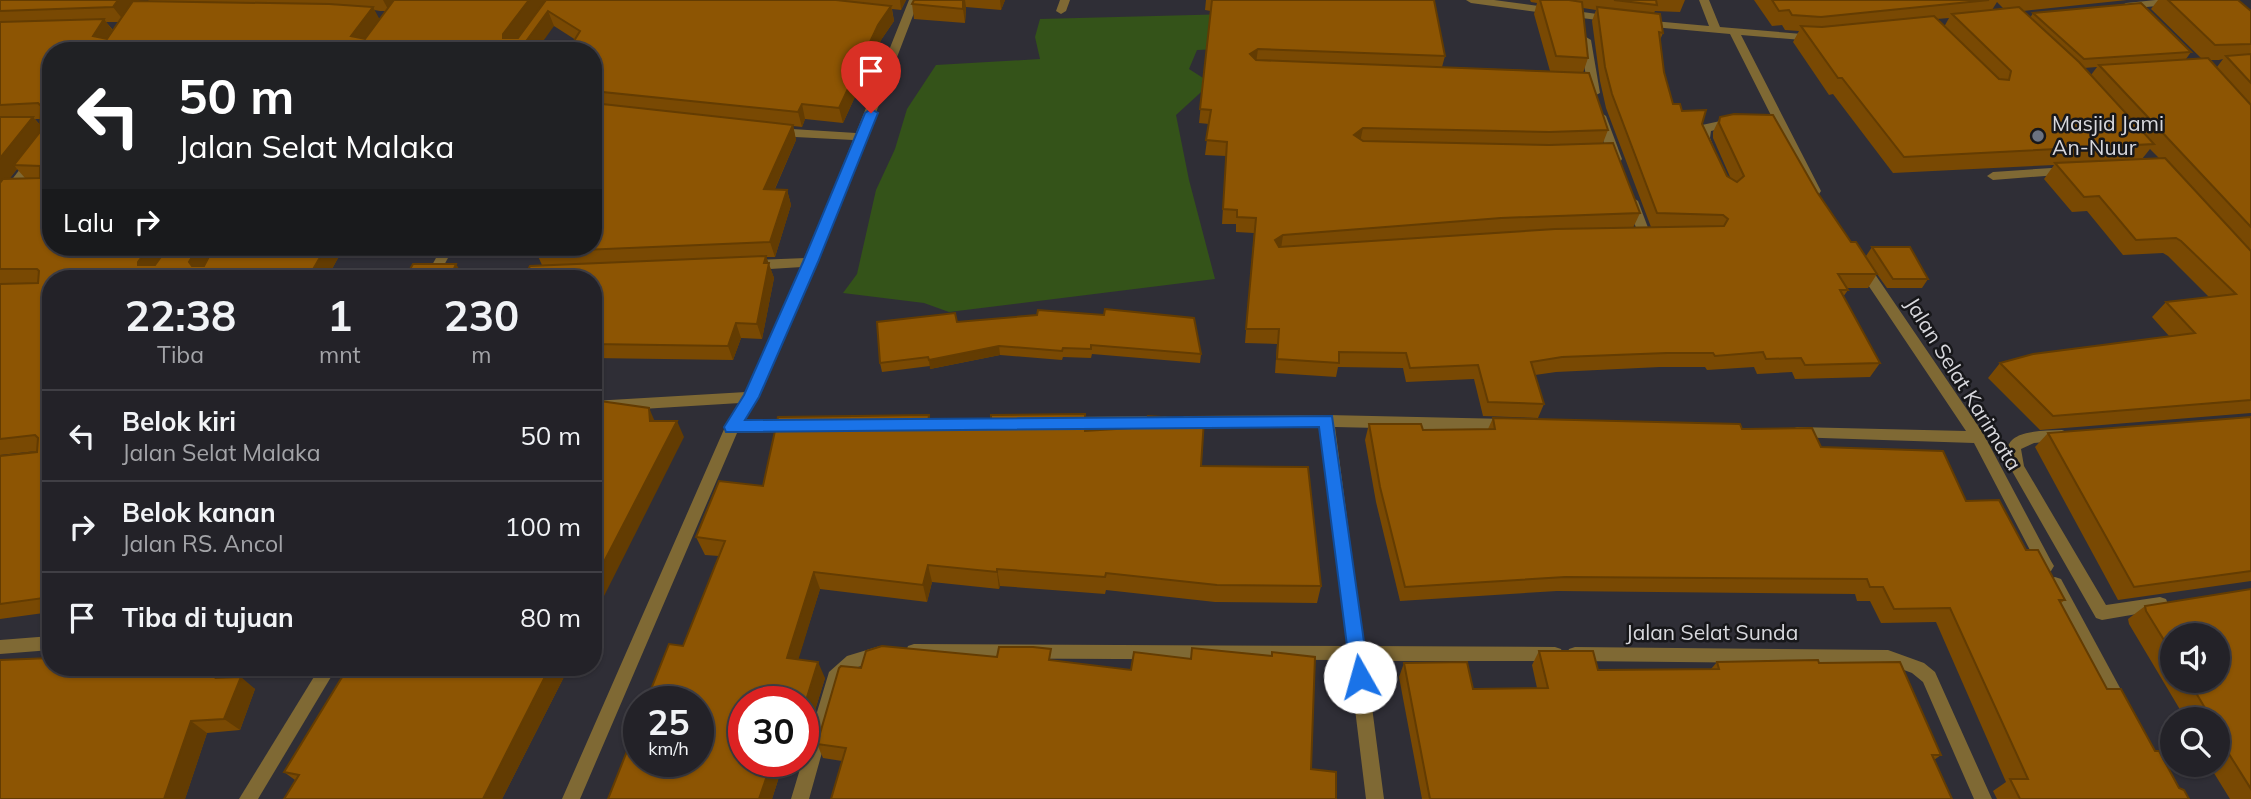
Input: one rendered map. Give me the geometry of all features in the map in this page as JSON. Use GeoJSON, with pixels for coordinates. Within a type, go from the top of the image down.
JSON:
{"type":"FeatureCollection","features":[{"type":"Feature","properties":{"kind":"street"},"geometry":{"type":"LineString","coordinates":[[571,799],[732,427],[748,404],[811,262],[862,137],[900,16],[914,0]]}},
{"type":"Feature","properties":{"kind":"street"},"geometry":{"type":"LineString","coordinates":[[1471,0],[1735,33],[1826,36]]}},
{"type":"Feature","properties":{"kind":"street"},"geometry":{"type":"LineString","coordinates":[[1704,0],[1717,31]]}},
{"type":"Feature","properties":{"kind":"street"},"geometry":{"type":"LineString","coordinates":[[2112,7],[2134,2],[2188,0]]}},
{"type":"Feature","properties":{"kind":"street"},"geometry":{"type":"LineString","coordinates":[[2134,2],[2146,14]]}},
{"type":"Feature","properties":{"kind":"street"},"geometry":{"type":"LineString","coordinates":[[1584,16],[1591,82],[1643,233]]}},
{"type":"Feature","properties":{"kind":"street"},"geometry":{"type":"LineString","coordinates":[[1735,33],[1819,199]]}},
{"type":"Feature","properties":{"kind":"street"},"geometry":{"type":"LineString","coordinates":[[1577,82],[1591,82]]}},
{"type":"Feature","properties":{"kind":"street"},"geometry":{"type":"LineString","coordinates":[[1713,159],[1704,138],[1706,128],[1727,122],[1741,122]]}},
{"type":"Feature","properties":{"kind":"street"},"geometry":{"type":"LineString","coordinates":[[1768,123],[1782,123]]}},
{"type":"Feature","properties":{"kind":"street"},"geometry":{"type":"LineString","coordinates":[[765,130],[862,137]]}},
{"type":"Feature","properties":{"kind":"street"},"geometry":{"type":"LineString","coordinates":[[0,203],[42,149]]}},
{"type":"Feature","properties":{"kind":"street"},"geometry":{"type":"LineString","coordinates":[[1600,152],[1614,151]]}},
{"type":"Feature","properties":{"kind":"street"},"geometry":{"type":"LineString","coordinates":[[1993,176],[2074,171]]}},
{"type":"Feature","properties":{"kind":"street"},"geometry":{"type":"LineString","coordinates":[[13,187],[32,187]]}},
{"type":"Feature","properties":{"kind":"street","name":"Jalan Selat Karimata"},"geometry":{"type":"LineString","coordinates":[[1858,259],[1978,438],[2125,715]]}},
{"type":"Feature","properties":{"kind":"street"},"geometry":{"type":"LineString","coordinates":[[742,265],[811,262]]}},
{"type":"Feature","properties":{"kind":"street"},"geometry":{"type":"LineString","coordinates":[[602,407],[748,404]]}},
{"type":"Feature","properties":{"kind":"street"},"geometry":{"type":"LineString","coordinates":[[1050,424],[1327,421],[1521,426]]}},
{"type":"Feature","properties":{"kind":"street"},"geometry":{"type":"LineString","coordinates":[[1327,421],[1375,799]]}},
{"type":"Feature","properties":{"kind":"street"},"geometry":{"type":"LineString","coordinates":[[940,425],[1023,424]]}},
{"type":"Feature","properties":{"kind":"street"},"geometry":{"type":"LineString","coordinates":[[732,427],[815,426]]}},
{"type":"Feature","properties":{"kind":"street"},"geometry":{"type":"LineString","coordinates":[[1784,432],[1978,438]]}},
{"type":"Feature","properties":{"kind":"street"},"geometry":{"type":"LineString","coordinates":[[2078,435],[2024,440],[2015,445],[2013,451],[2017,467],[2102,613],[2170,603]]}},
{"type":"Feature","properties":{"kind":"street"},"geometry":{"type":"LineString","coordinates":[[0,647],[42,644]]}},
{"type":"Feature","properties":{"kind":"street","name":"Jalan Selat Sunda"},"geometry":{"type":"LineString","coordinates":[[800,799],[835,677],[853,661],[887,651],[1888,657],[1918,668],[1929,677],[1983,799]]}},
{"type":"Feature","properties":{"kind":"street"},"geometry":{"type":"LineString","coordinates":[[248,799],[323,676]]}},
{"type":"Feature","properties":{"kind":"green space"},"geometry":{"type":"Polygon","coordinates":[[[1232,14],[1219,49],[1197,50],[1189,69],[1211,83],[1176,115],[1189,180],[1215,279],[949,312],[924,303],[843,293],[857,274],[876,190],[895,149],[907,109],[936,65],[1040,59],[1035,37],[1040,19],[1232,14]]]}},
{"type":"Feature","properties":{"kind":"building"},"geometry":{"type":"Polygon","coordinates":[[[0,0],[118,0],[113,7],[0,11],[0,0]]]}},
{"type":"Feature","properties":{"kind":"building"},"geometry":{"type":"Polygon","coordinates":[[[394,0],[529,0],[503,34],[503,38],[518,38],[546,0],[836,0],[891,6],[878,25],[839,108],[802,104],[798,112],[602,92],[602,42],[573,42],[580,31],[548,11],[526,42],[42,42],[42,256],[142,256],[138,265],[155,265],[162,256],[193,256],[189,262],[192,266],[204,266],[209,256],[321,256],[313,270],[42,270],[42,598],[0,604],[0,456],[37,452],[38,438],[35,435],[0,439],[0,284],[38,283],[39,271],[0,269],[0,183],[3,179],[40,178],[40,166],[14,165],[40,132],[41,106],[38,103],[0,105],[0,22],[104,19],[93,36],[107,39],[133,1],[329,4],[373,7],[351,36],[365,39],[394,0]]]}},
{"type":"Feature","properties":{"kind":"building"},"geometry":{"type":"Polygon","coordinates":[[[914,0],[963,0],[963,9],[912,4],[914,0]]]}},
{"type":"Feature","properties":{"kind":"building"},"geometry":{"type":"Polygon","coordinates":[[[1212,0],[1434,0],[1445,56],[1258,49],[1250,54],[1256,60],[1589,73],[1608,130],[1549,132],[1363,128],[1354,135],[1363,141],[1549,145],[1613,143],[1640,213],[1501,218],[1283,235],[1275,240],[1279,247],[1555,229],[1724,226],[1728,219],[1723,215],[1657,213],[1612,94],[1605,67],[1597,7],[1660,14],[1663,33],[1659,32],[1664,72],[1673,104],[1680,104],[1682,111],[1706,110],[1702,124],[1727,176],[1737,182],[1744,176],[1719,123],[1720,117],[1734,114],[1773,115],[1817,192],[1877,274],[1838,274],[1848,290],[1840,290],[1880,363],[1805,365],[1801,358],[1766,359],[1763,352],[1715,356],[1713,353],[1667,353],[1562,357],[1531,362],[1544,404],[1488,402],[1478,365],[1410,368],[1406,353],[1339,352],[1339,363],[1277,359],[1279,329],[1246,329],[1256,218],[1237,217],[1237,210],[1223,209],[1227,142],[1206,140],[1211,110],[1200,109],[1212,0]]]}},
{"type":"Feature","properties":{"kind":"building"},"geometry":{"type":"Polygon","coordinates":[[[1540,0],[1582,2],[1588,58],[1556,56],[1540,0]]]}},
{"type":"Feature","properties":{"kind":"building"},"geometry":{"type":"Polygon","coordinates":[[[1614,0],[1656,0],[1657,5],[1614,0]]]}},
{"type":"Feature","properties":{"kind":"building"},"geometry":{"type":"Polygon","coordinates":[[[1772,0],[1989,0],[1821,17],[1792,15],[1789,10],[1779,11],[1772,0]]]}},
{"type":"Feature","properties":{"kind":"building"},"geometry":{"type":"Polygon","coordinates":[[[2168,0],[2238,0],[2251,11],[2251,44],[2215,45],[2168,0]]]}},
{"type":"Feature","properties":{"kind":"building"},"geometry":{"type":"Polygon","coordinates":[[[2141,3],[2191,52],[2084,59],[2033,13],[2141,3]]]}},
{"type":"Feature","properties":{"kind":"building"},"geometry":{"type":"Polygon","coordinates":[[[2019,7],[2079,62],[2154,144],[1904,157],[1842,78],[1838,78],[1801,26],[1822,27],[1934,16],[1999,79],[2009,80],[2011,71],[1952,14],[2019,7]]]}},
{"type":"Feature","properties":{"kind":"building"},"geometry":{"type":"Polygon","coordinates":[[[2251,54],[2251,83],[2226,56],[2251,54]]]}},
{"type":"Feature","properties":{"kind":"building"},"geometry":{"type":"Polygon","coordinates":[[[2208,58],[2251,105],[2251,227],[2099,65],[2208,58]]]}},
{"type":"Feature","properties":{"kind":"building"},"geometry":{"type":"Polygon","coordinates":[[[602,104],[793,125],[764,189],[787,190],[770,242],[602,249],[602,104]]]}},
{"type":"Feature","properties":{"kind":"building"},"geometry":{"type":"Polygon","coordinates":[[[0,117],[33,117],[0,158],[0,117]]]}},
{"type":"Feature","properties":{"kind":"building"},"geometry":{"type":"Polygon","coordinates":[[[2165,158],[2251,251],[2251,400],[2053,416],[2000,363],[2033,354],[2195,333],[2166,302],[2236,294],[2176,238],[2136,240],[2099,196],[2084,197],[2055,163],[2165,158]]]}},
{"type":"Feature","properties":{"kind":"building"},"geometry":{"type":"Polygon","coordinates":[[[1872,247],[1910,247],[1928,279],[1893,279],[1872,247]]]}},
{"type":"Feature","properties":{"kind":"building"},"geometry":{"type":"Polygon","coordinates":[[[766,256],[764,263],[769,263],[757,324],[736,323],[728,346],[602,344],[602,270],[528,270],[530,266],[766,256]]]}},
{"type":"Feature","properties":{"kind":"building"},"geometry":{"type":"Polygon","coordinates":[[[413,264],[456,264],[453,270],[410,270],[413,264]]]}},
{"type":"Feature","properties":{"kind":"building"},"geometry":{"type":"Polygon","coordinates":[[[1105,309],[1194,318],[1201,354],[1091,345],[1091,349],[1063,348],[1062,351],[999,346],[929,360],[928,357],[880,363],[877,322],[955,313],[957,322],[1037,315],[1038,310],[1104,315],[1105,309]]]}},
{"type":"Feature","properties":{"kind":"building"},"geometry":{"type":"Polygon","coordinates":[[[602,401],[649,408],[650,421],[677,421],[602,566],[602,401]]]}},
{"type":"Feature","properties":{"kind":"building"},"geometry":{"type":"Polygon","coordinates":[[[1085,414],[1085,431],[1147,427],[1148,416],[1204,420],[1201,466],[1308,467],[1321,586],[1217,585],[1106,573],[1105,577],[997,569],[997,572],[928,565],[923,585],[814,572],[787,658],[818,662],[810,686],[728,686],[728,777],[767,777],[759,799],[608,799],[623,761],[623,777],[714,777],[714,686],[652,686],[669,644],[683,646],[725,541],[696,537],[719,481],[763,486],[778,417],[929,415],[928,424],[991,425],[991,415],[1085,414]]]}},
{"type":"Feature","properties":{"kind":"building"},"geometry":{"type":"Polygon","coordinates":[[[2251,417],[2251,571],[2134,587],[2048,433],[2251,417]]]}},
{"type":"Feature","properties":{"kind":"building"},"geometry":{"type":"Polygon","coordinates":[[[1493,418],[1740,424],[1742,429],[1812,428],[1821,447],[1943,451],[1966,501],[1999,500],[2026,550],[2038,550],[2065,600],[2059,600],[2107,689],[2121,689],[2155,751],[2160,753],[2160,777],[2173,777],[2189,799],[2020,799],[2010,779],[2028,779],[1950,608],[1894,609],[1883,587],[1870,587],[1867,579],[1565,577],[1405,587],[1380,487],[1369,424],[1421,424],[1423,430],[1495,429],[1493,418]]]}},
{"type":"Feature","properties":{"kind":"building"},"geometry":{"type":"Polygon","coordinates":[[[2251,589],[2251,789],[2230,756],[2230,707],[2204,707],[2196,693],[2230,693],[2230,623],[2160,623],[2160,634],[2145,606],[2251,589]]]}},
{"type":"Feature","properties":{"kind":"building"},"geometry":{"type":"Polygon","coordinates":[[[882,646],[997,657],[999,647],[1033,647],[1051,649],[1049,660],[1131,670],[1134,652],[1191,659],[1192,648],[1272,656],[1272,652],[1315,657],[1311,769],[1336,772],[1336,799],[831,799],[846,748],[819,744],[819,737],[839,668],[861,668],[866,651],[882,646]]]}},
{"type":"Feature","properties":{"kind":"building"},"geometry":{"type":"Polygon","coordinates":[[[1539,651],[1593,651],[1598,670],[1719,669],[1717,662],[1900,662],[1941,755],[1932,755],[1952,799],[1430,799],[1404,663],[1467,662],[1473,689],[1548,688],[1539,651]]]}},
{"type":"Feature","properties":{"kind":"building"},"geometry":{"type":"Polygon","coordinates":[[[42,658],[42,676],[241,677],[224,719],[191,721],[164,799],[0,799],[0,660],[42,658]]]}},
{"type":"Feature","properties":{"kind":"building"},"geometry":{"type":"Polygon","coordinates":[[[343,676],[545,676],[483,799],[284,799],[299,775],[284,772],[343,676]]]}},
{"type":"Feature","properties":{"kind":"place","name":"Masjid Jami An-Nuur"},"geometry":{"type":"Point","coordinates":[2038,136]}},
{"type":"Feature","properties":{"kind":"route"},"geometry":{"type":"LineString","coordinates":[[871,113],[811,262],[751,397],[732,427],[1327,421],[1360,677]]}}]}
